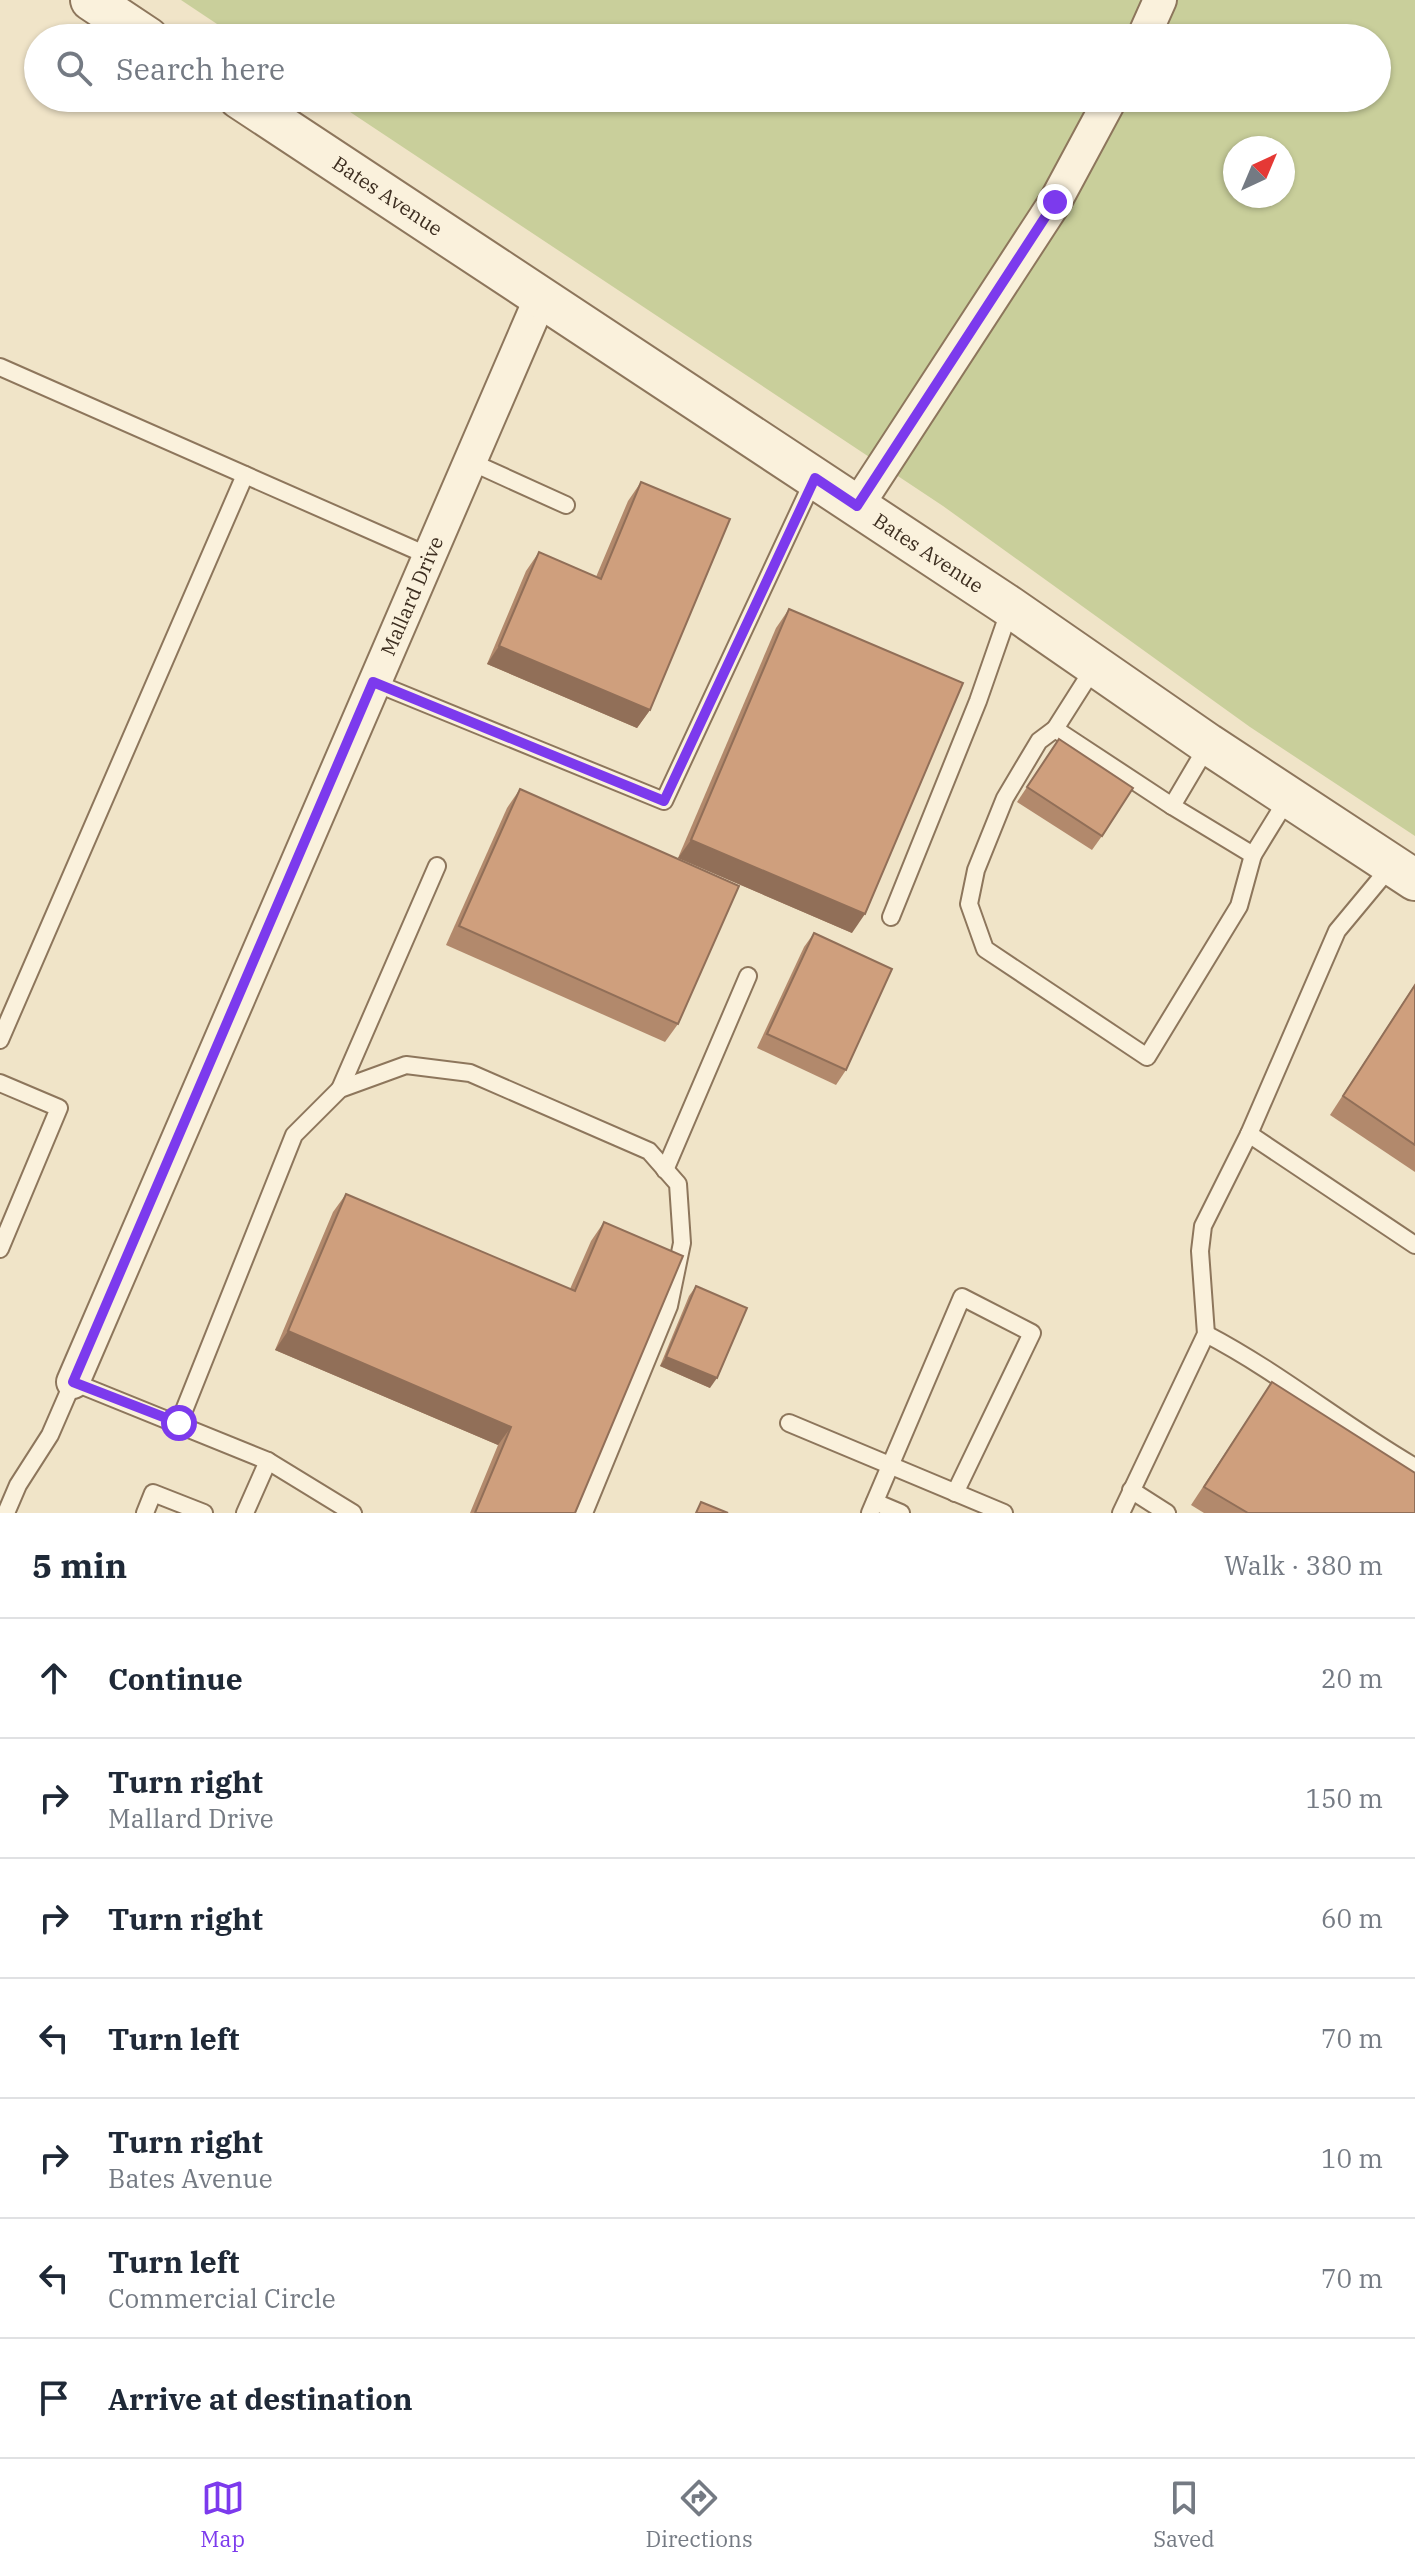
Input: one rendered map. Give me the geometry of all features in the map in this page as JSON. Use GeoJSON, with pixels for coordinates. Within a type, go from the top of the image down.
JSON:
{"type":"FeatureCollection","features":[{"type":"Feature","properties":{"kind":"street"},"geometry":{"type":"LineString","coordinates":[[91,0],[127,24]]}},
{"type":"Feature","properties":{"kind":"street"},"geometry":{"type":"LineString","coordinates":[[1149,24],[1160,0]]}},
{"type":"Feature","properties":{"kind":"street","name":"Bates Avenue"},"geometry":{"type":"LineString","coordinates":[[260,112],[1010,607],[1208,744],[1403,873]]}},
{"type":"Feature","properties":{"kind":"street"},"geometry":{"type":"LineString","coordinates":[[857,506],[1055,202],[1103,112]]}},
{"type":"Feature","properties":{"kind":"street","name":"Mallard Drive"},"geometry":{"type":"LineString","coordinates":[[73,1382],[541,297]]}},
{"type":"Feature","properties":{"kind":"lane"},"geometry":{"type":"LineString","coordinates":[[0,367],[429,556]]}},
{"type":"Feature","properties":{"kind":"lane"},"geometry":{"type":"LineString","coordinates":[[469,461],[566,505]]}},
{"type":"Feature","properties":{"kind":"lane"},"geometry":{"type":"LineString","coordinates":[[0,1040],[245,475]]}},
{"type":"Feature","properties":{"kind":"lane"},"geometry":{"type":"LineString","coordinates":[[373,682],[664,801],[815,478]]}},
{"type":"Feature","properties":{"kind":"lane"},"geometry":{"type":"LineString","coordinates":[[891,917],[978,701],[1010,607]]}},
{"type":"Feature","properties":{"kind":"lane"},"geometry":{"type":"LineString","coordinates":[[1096,665],[1055,729],[1039,741],[1005,798],[976,870],[969,904],[985,949],[1147,1057],[1239,906],[1253,855],[1288,798]]}},
{"type":"Feature","properties":{"kind":"lane"},"geometry":{"type":"LineString","coordinates":[[1055,729],[1253,855]]}},
{"type":"Feature","properties":{"kind":"lane"},"geometry":{"type":"LineString","coordinates":[[1172,806],[1208,744]]}},
{"type":"Feature","properties":{"kind":"lane"},"geometry":{"type":"LineString","coordinates":[[179,1423],[294,1135],[340,1089],[437,866]]}},
{"type":"Feature","properties":{"kind":"lane"},"geometry":{"type":"LineString","coordinates":[[1121,1513],[1206,1334],[1200,1251],[1203,1226],[1249,1134],[1337,931],[1403,873]]}},
{"type":"Feature","properties":{"kind":"lane"},"geometry":{"type":"LineString","coordinates":[[665,1170],[748,976]]}},
{"type":"Feature","properties":{"kind":"lane"},"geometry":{"type":"LineString","coordinates":[[340,1089],[406,1065],[470,1073],[649,1151],[678,1184],[682,1243],[669,1306],[584,1513]]}},
{"type":"Feature","properties":{"kind":"lane"},"geometry":{"type":"LineString","coordinates":[[0,1083],[59,1108],[0,1249]]}},
{"type":"Feature","properties":{"kind":"lane"},"geometry":{"type":"LineString","coordinates":[[1249,1134],[1415,1245]]}},
{"type":"Feature","properties":{"kind":"lane"},"geometry":{"type":"LineString","coordinates":[[901,1513],[872,1507],[962,1297],[1032,1333],[955,1493]]}},
{"type":"Feature","properties":{"kind":"lane"},"geometry":{"type":"LineString","coordinates":[[1206,1334],[1235,1349],[1365,1438],[1415,1467]]}},
{"type":"Feature","properties":{"kind":"lane"},"geometry":{"type":"LineString","coordinates":[[6,1513],[18,1485],[50,1435],[73,1382],[268,1461],[353,1513]]}},
{"type":"Feature","properties":{"kind":"lane"},"geometry":{"type":"LineString","coordinates":[[789,1423],[1004,1513]]}},
{"type":"Feature","properties":{"kind":"lane"},"geometry":{"type":"LineString","coordinates":[[245,1513],[268,1461]]}},
{"type":"Feature","properties":{"kind":"lane"},"geometry":{"type":"LineString","coordinates":[[1131,1490],[1167,1513]]}},
{"type":"Feature","properties":{"kind":"lane"},"geometry":{"type":"LineString","coordinates":[[145,1513],[153,1493],[204,1513]]}},
{"type":"Feature","properties":{"kind":"green space"},"geometry":{"type":"Polygon","coordinates":[[[181,0],[1415,0],[1415,836],[1250,727],[943,506],[350,112],[1391,112],[1391,24],[217,24],[181,0]]]}},
{"type":"Feature","properties":{"kind":"building"},"geometry":{"type":"Polygon","coordinates":[[[641,482],[730,519],[650,710],[499,646],[539,552],[601,579],[641,482]]]}},
{"type":"Feature","properties":{"kind":"building"},"geometry":{"type":"Polygon","coordinates":[[[789,609],[963,683],[865,914],[691,840],[789,609]]]}},
{"type":"Feature","properties":{"kind":"building"},"geometry":{"type":"Polygon","coordinates":[[[1059,739],[1133,788],[1102,836],[1027,787],[1059,739]]]}},
{"type":"Feature","properties":{"kind":"building"},"geometry":{"type":"Polygon","coordinates":[[[520,789],[739,886],[678,1024],[459,926],[520,789]]]}},
{"type":"Feature","properties":{"kind":"building"},"geometry":{"type":"Polygon","coordinates":[[[814,933],[892,969],[846,1070],[767,1034],[814,933]]]}},
{"type":"Feature","properties":{"kind":"building"},"geometry":{"type":"Polygon","coordinates":[[[1415,985],[1415,1145],[1343,1096],[1415,985]]]}},
{"type":"Feature","properties":{"kind":"building"},"geometry":{"type":"Polygon","coordinates":[[[346,1194],[575,1291],[604,1222],[683,1256],[575,1513],[475,1513],[511,1427],[288,1331],[346,1194]]]}},
{"type":"Feature","properties":{"kind":"building"},"geometry":{"type":"Polygon","coordinates":[[[696,1286],[747,1308],[717,1378],[666,1357],[696,1286]]]}},
{"type":"Feature","properties":{"kind":"building"},"geometry":{"type":"Polygon","coordinates":[[[1272,1382],[1415,1473],[1415,1513],[1248,1513],[1204,1487],[1272,1382]]]}},
{"type":"Feature","properties":{"kind":"building"},"geometry":{"type":"Polygon","coordinates":[[[701,1502],[728,1513],[696,1513],[701,1502]]]}},
{"type":"Feature","properties":{"kind":"route"},"geometry":{"type":"LineString","coordinates":[[179,1423],[73,1382],[373,682],[664,801],[815,478],[857,506],[1055,202]]}}]}
